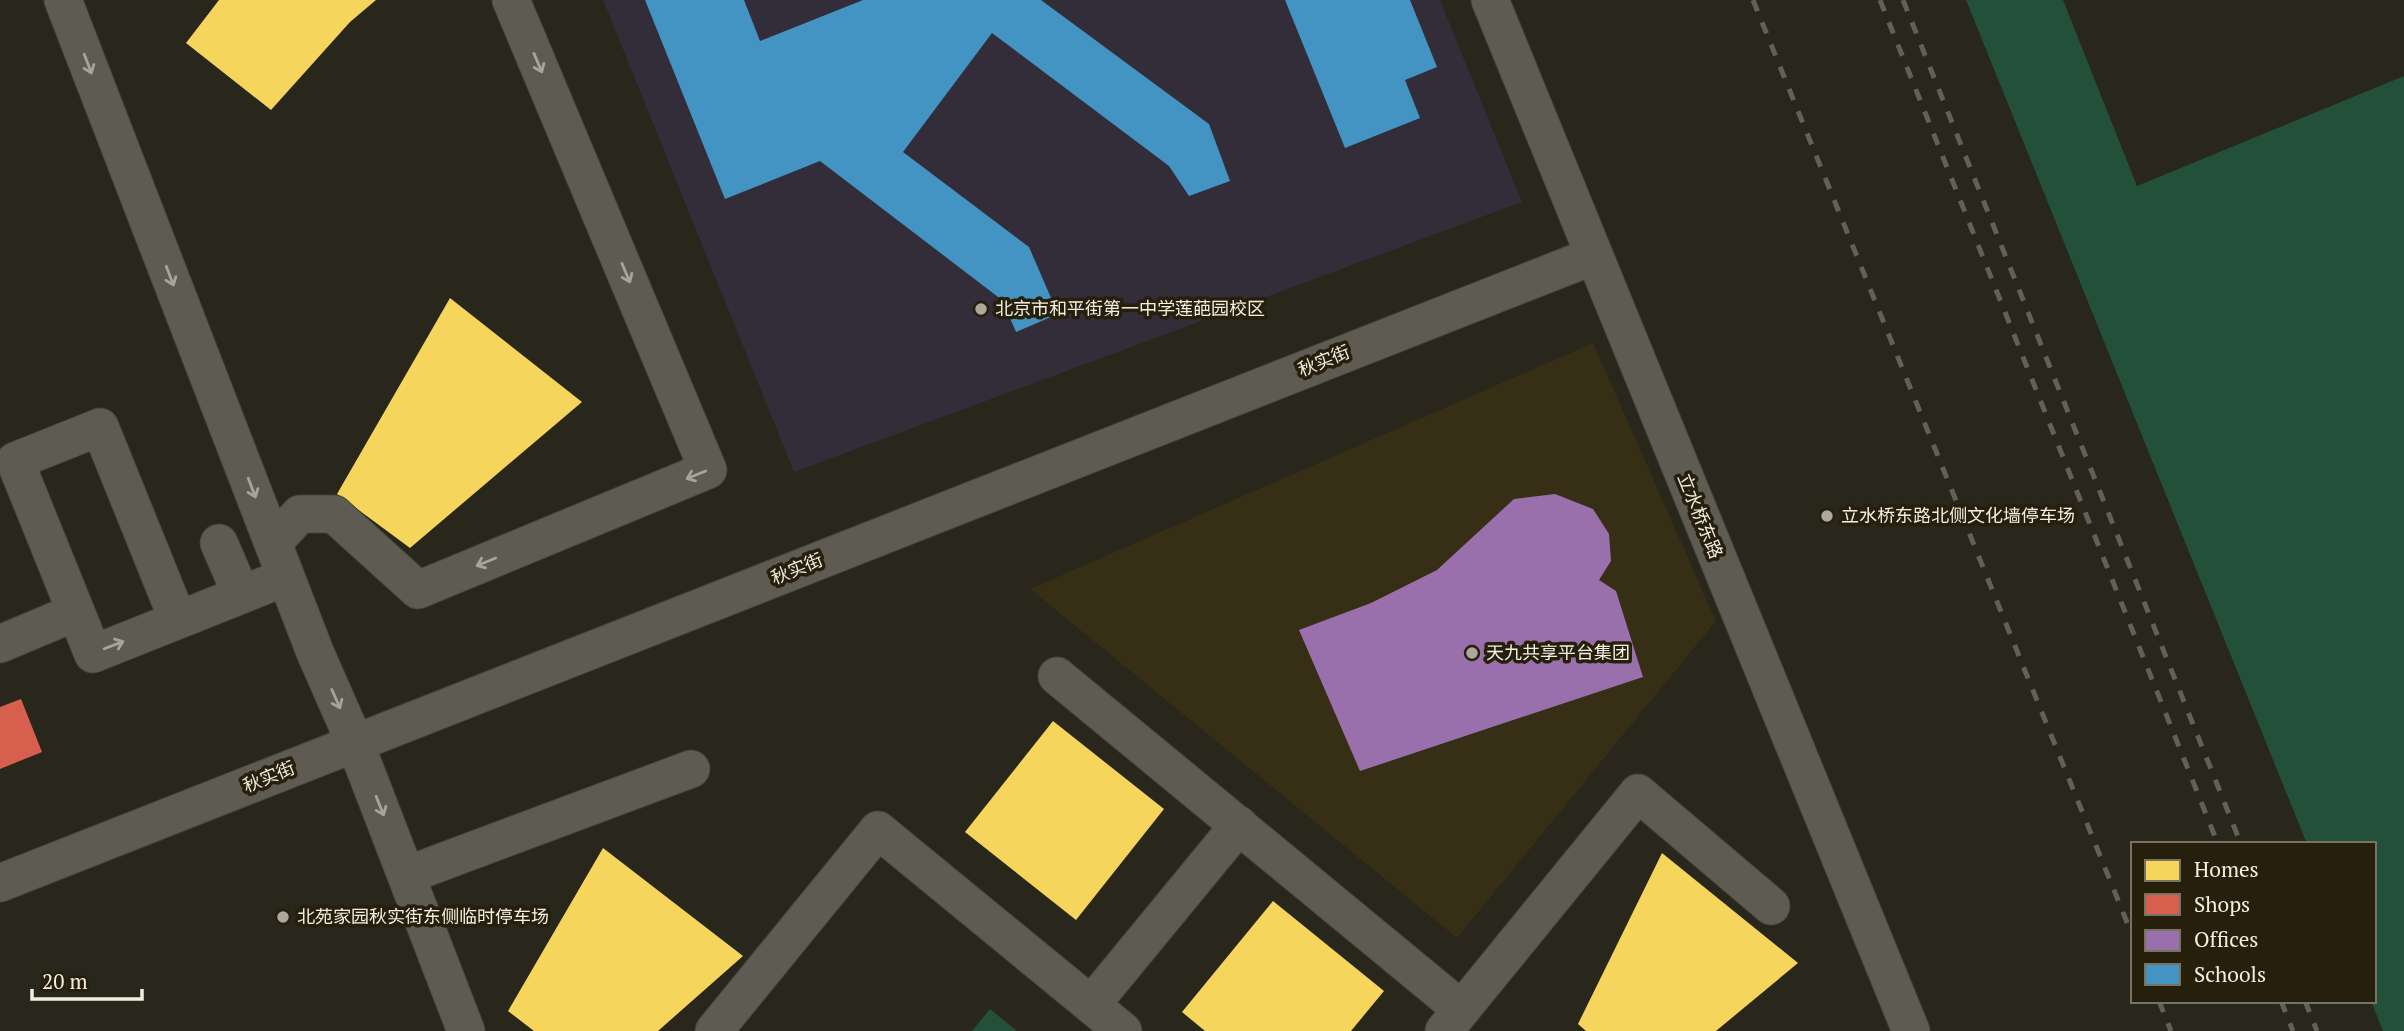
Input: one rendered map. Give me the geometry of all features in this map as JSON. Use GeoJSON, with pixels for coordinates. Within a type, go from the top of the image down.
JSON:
{"type":"FeatureCollection","features":[{"type":"Feature","properties":{"kind":"street"},"geometry":{"type":"LineString","coordinates":[[63,0],[315,652],[355,743],[466,1031]]}},
{"type":"Feature","properties":{"kind":"street"},"geometry":{"type":"LineString","coordinates":[[273,543],[300,514],[334,514],[418,590],[708,470],[511,0]]}},
{"type":"Feature","properties":{"kind":"street","name":"立水桥东路"},"geometry":{"type":"LineString","coordinates":[[1490,0],[1911,1031]]}},
{"type":"Feature","properties":{"kind":"street","name":"秋实街"},"geometry":{"type":"LineString","coordinates":[[0,883],[1593,256]]}},
{"type":"Feature","properties":{"kind":"street"},"geometry":{"type":"LineString","coordinates":[[178,620],[100,427],[15,461],[93,654],[286,577]]}},
{"type":"Feature","properties":{"kind":"street"},"geometry":{"type":"LineString","coordinates":[[219,543],[241,594]]}},
{"type":"Feature","properties":{"kind":"street"},"geometry":{"type":"LineString","coordinates":[[0,644],[76,612]]}},
{"type":"Feature","properties":{"kind":"street"},"geometry":{"type":"LineString","coordinates":[[1057,676],[1239,825],[1453,1020],[1638,793],[1771,906]]}},
{"type":"Feature","properties":{"kind":"street"},"geometry":{"type":"LineString","coordinates":[[407,875],[691,769]]}},
{"type":"Feature","properties":{"kind":"street"},"geometry":{"type":"LineString","coordinates":[[1091,1005],[1239,825]]}},
{"type":"Feature","properties":{"kind":"street"},"geometry":{"type":"LineString","coordinates":[[714,1031],[878,830],[1123,1031]]}},
{"type":"Feature","properties":{"kind":"shaded area","name":"北京市和平街第一中学莲葩园校区"},"geometry":{"type":"Polygon","coordinates":[[[603,0],[1440,0],[1522,202],[794,472],[603,0]]]}},
{"type":"Feature","properties":{"kind":"shaded area"},"geometry":{"type":"Polygon","coordinates":[[[1593,343],[1716,621],[1457,938],[1030,589],[1593,343]]]}},
{"type":"Feature","properties":{"kind":"green space"},"geometry":{"type":"Polygon","coordinates":[[[1966,0],[2063,0],[2137,186],[2404,76],[2404,1031],[2383,1031],[2372,1003],[2376,1003],[2376,842],[2306,842],[1966,0]]]}},
{"type":"Feature","properties":{"kind":"green space"},"geometry":{"type":"Polygon","coordinates":[[[990,1009],[1017,1031],[972,1031],[990,1009]]]}},
{"type":"Feature","properties":{"kind":"building: Homes"},"geometry":{"type":"Polygon","coordinates":[[[219,0],[376,0],[350,22],[271,110],[186,43],[219,0]]]}},
{"type":"Feature","properties":{"kind":"building: Homes"},"geometry":{"type":"Polygon","coordinates":[[[450,298],[582,402],[410,548],[337,494],[450,298]]]}},
{"type":"Feature","properties":{"kind":"building: Homes"},"geometry":{"type":"Polygon","coordinates":[[[1053,721],[1164,809],[1076,920],[965,832],[1053,721]]]}},
{"type":"Feature","properties":{"kind":"building: Homes"},"geometry":{"type":"Polygon","coordinates":[[[603,848],[743,956],[658,1031],[534,1031],[508,1011],[603,848]]]}},
{"type":"Feature","properties":{"kind":"building: Homes"},"geometry":{"type":"Polygon","coordinates":[[[1662,853],[1798,963],[1716,1031],[1586,1031],[1578,1024],[1662,853]]]}},
{"type":"Feature","properties":{"kind":"building: Homes"},"geometry":{"type":"Polygon","coordinates":[[[1273,901],[1384,991],[1351,1031],[1205,1031],[1182,1012],[1273,901]]]}},
{"type":"Feature","properties":{"kind":"building: Shops"},"geometry":{"type":"Polygon","coordinates":[[[21,699],[42,752],[0,769],[0,707],[21,699]]]}},
{"type":"Feature","properties":{"kind":"building: Offices","name":"天九共享平台集团"},"geometry":{"type":"Polygon","coordinates":[[[1555,494],[1593,509],[1609,534],[1611,561],[1599,580],[1616,591],[1643,677],[1360,771],[1299,630],[1371,603],[1437,570],[1514,499],[1555,494]]]}},
{"type":"Feature","properties":{"kind":"building: Schools"},"geometry":{"type":"Polygon","coordinates":[[[645,0],[744,0],[760,41],[863,0],[1041,0],[1209,124],[1230,181],[1189,196],[1169,166],[992,33],[903,152],[1029,247],[1058,314],[1016,332],[1002,300],[820,161],[725,199],[645,0]]]}},
{"type":"Feature","properties":{"kind":"building: Schools"},"geometry":{"type":"Polygon","coordinates":[[[1285,0],[1410,0],[1437,67],[1405,80],[1420,118],[1345,148],[1285,0]]]}},
{"type":"Feature","properties":{"kind":"railway"},"geometry":{"type":"LineString","coordinates":[[1753,0],[2131,932]]}},
{"type":"Feature","properties":{"kind":"railway"},"geometry":{"type":"LineString","coordinates":[[1880,0],[2217,842]]}},
{"type":"Feature","properties":{"kind":"railway"},"geometry":{"type":"LineString","coordinates":[[1903,0],[2240,842]]}},
{"type":"Feature","properties":{"kind":"railway"},"geometry":{"type":"LineString","coordinates":[[2160,1003],[2171,1031]]}},
{"type":"Feature","properties":{"kind":"railway"},"geometry":{"type":"LineString","coordinates":[[2282,1003],[2293,1031]]}},
{"type":"Feature","properties":{"kind":"railway"},"geometry":{"type":"LineString","coordinates":[[2306,1003],[2317,1031]]}},
{"type":"Feature","properties":{"kind":"place","name":"北京市和平街第一中学莲葩园校区"},"geometry":{"type":"Point","coordinates":[981,309]}},
{"type":"Feature","properties":{"kind":"place","name":"立水桥东路北侧文化墙停车场"},"geometry":{"type":"Point","coordinates":[1827,516]}},
{"type":"Feature","properties":{"kind":"place","name":"天九共享平台集团"},"geometry":{"type":"Point","coordinates":[1472,653]}},
{"type":"Feature","properties":{"kind":"place","name":"北苑家园秋实街东侧临时停车场"},"geometry":{"type":"Point","coordinates":[283,917]}}]}
